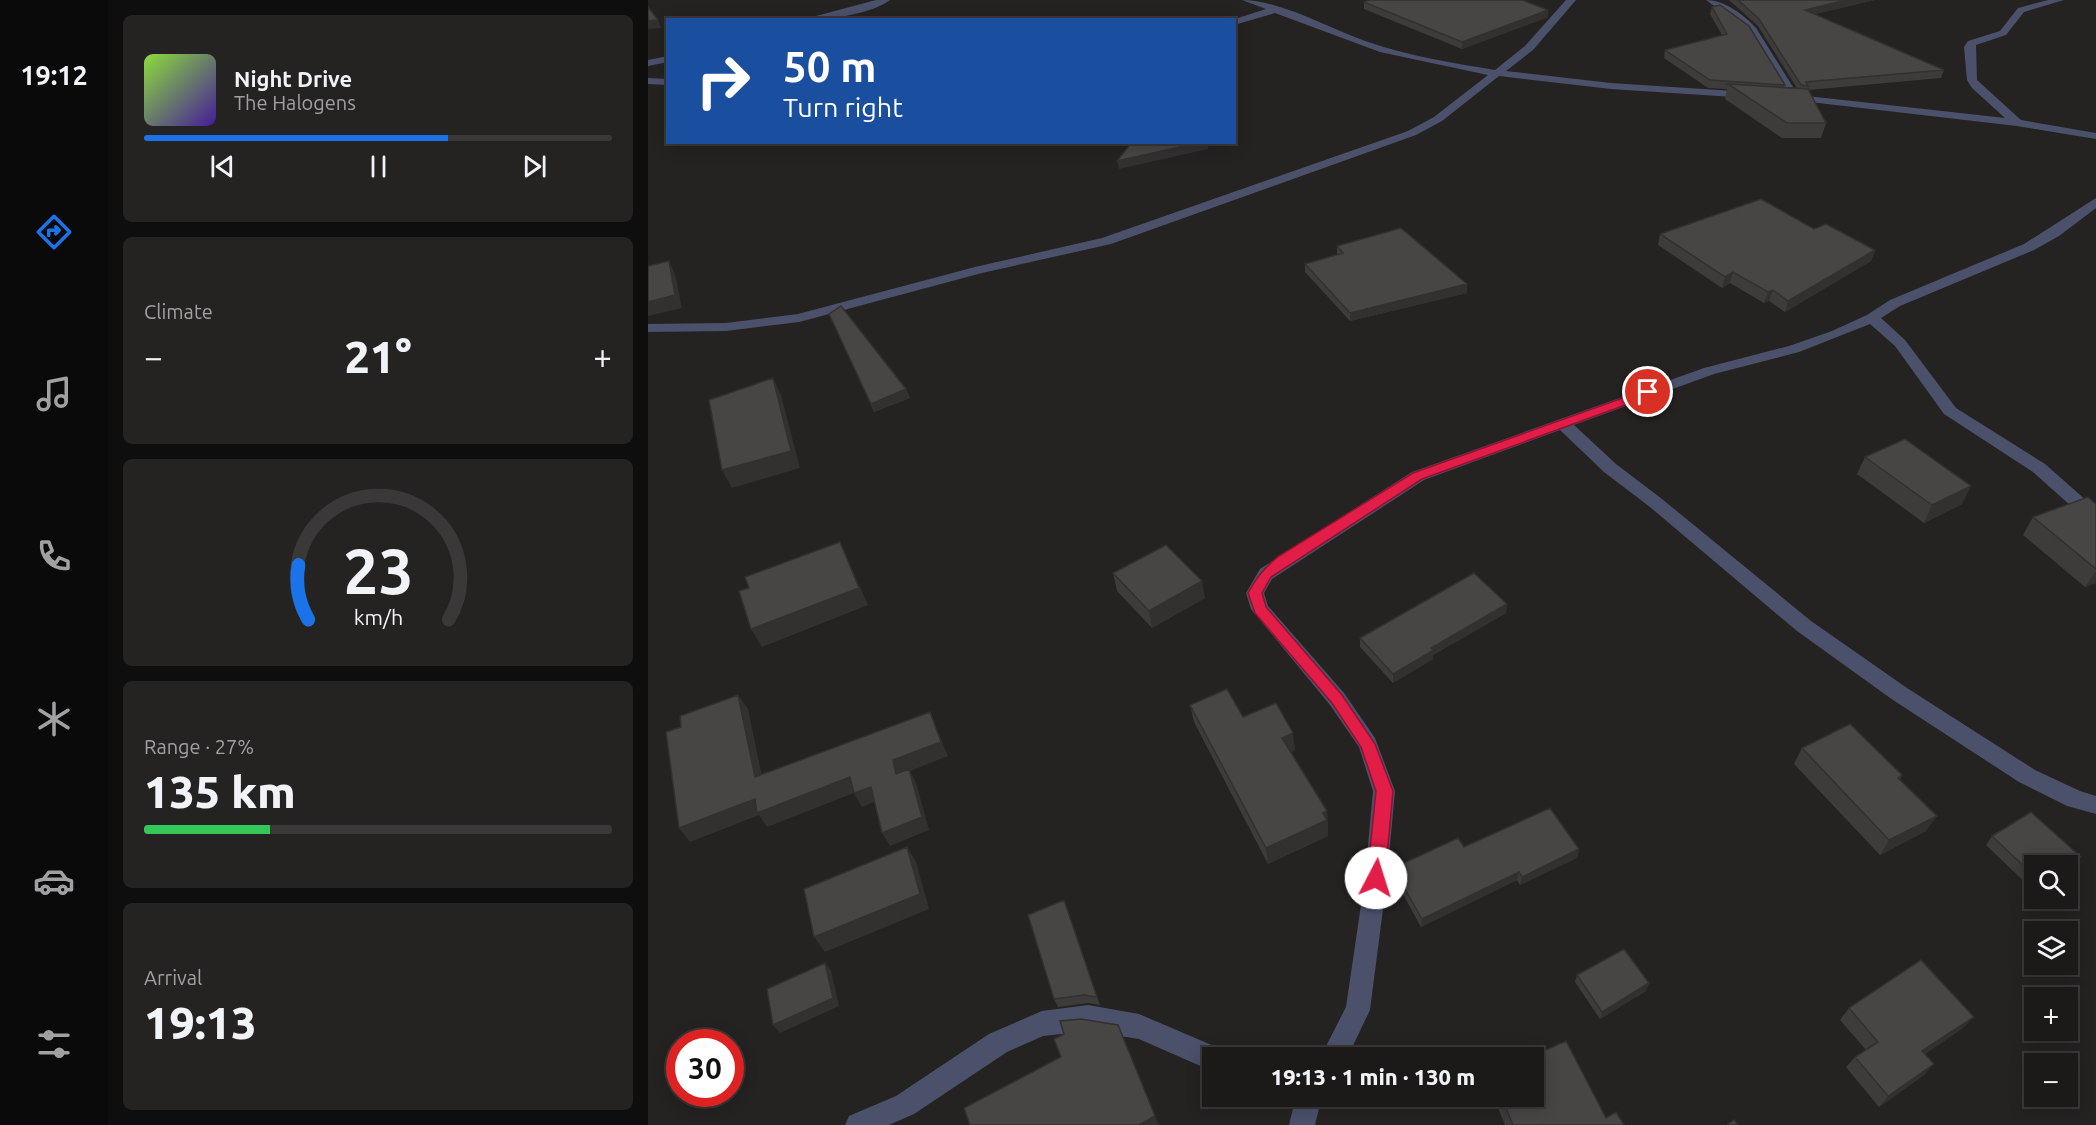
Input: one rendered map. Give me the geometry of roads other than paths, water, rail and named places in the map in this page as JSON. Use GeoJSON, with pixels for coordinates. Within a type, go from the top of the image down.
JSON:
{"type":"FeatureCollection","features":[{"type":"Feature","properties":{"kind":"street"},"geometry":{"type":"LineString","coordinates":[[814,18],[862,8],[885,0]]}},
{"type":"Feature","properties":{"kind":"street"},"geometry":{"type":"LineString","coordinates":[[1248,0],[1278,9],[1361,44],[1496,74],[1592,85],[1758,95]]}},
{"type":"Feature","properties":{"kind":"street"},"geometry":{"type":"LineString","coordinates":[[648,328],[726,327],[799,318],[980,270],[1106,241],[1412,133],[1438,119],[1496,74],[1541,36],[1550,20],[1570,0]]}},
{"type":"Feature","properties":{"kind":"street"},"geometry":{"type":"LineString","coordinates":[[1711,0],[1745,22],[1753,30],[1794,97]]}},
{"type":"Feature","properties":{"kind":"street"},"geometry":{"type":"LineString","coordinates":[[2017,123],[1972,80],[1969,47],[1972,43],[2003,33],[2021,10],[2060,0]]}},
{"type":"Feature","properties":{"kind":"street"},"geometry":{"type":"LineString","coordinates":[[1236,21],[1278,9]]}},
{"type":"Feature","properties":{"kind":"street"},"geometry":{"type":"LineString","coordinates":[[648,63],[666,59]]}},
{"type":"Feature","properties":{"kind":"street"},"geometry":{"type":"LineString","coordinates":[[648,81],[666,82]]}},
{"type":"Feature","properties":{"kind":"street"},"geometry":{"type":"LineString","coordinates":[[1777,96],[2017,123],[2096,136]]}},
{"type":"Feature","properties":{"kind":"street"},"geometry":{"type":"LineString","coordinates":[[1339,1047],[1358,1010],[1376,878],[1384,791],[1368,744],[1337,699],[1260,609],[1255,593],[1266,574],[1284,560],[1418,476],[1709,371],[1819,341],[1872,318],[1895,303],[2029,247],[2054,233],[2096,202]]}},
{"type":"Feature","properties":{"kind":"street"},"geometry":{"type":"LineString","coordinates":[[1872,318],[1900,343],[1950,411],[2039,468],[2096,519]]}},
{"type":"Feature","properties":{"kind":"street"},"geometry":{"type":"LineString","coordinates":[[1562,423],[1610,468],[1656,503],[1804,626],[1900,694],[2027,776],[2075,799],[2096,805]]}},
{"type":"Feature","properties":{"kind":"street"},"geometry":{"type":"LineString","coordinates":[[858,1125],[905,1105],[998,1043],[1042,1024],[1088,1018],[1139,1027],[1202,1054]]}},
{"type":"Feature","properties":{"kind":"street"},"geometry":{"type":"LineString","coordinates":[[1302,1125],[1306,1107]]}}]}
